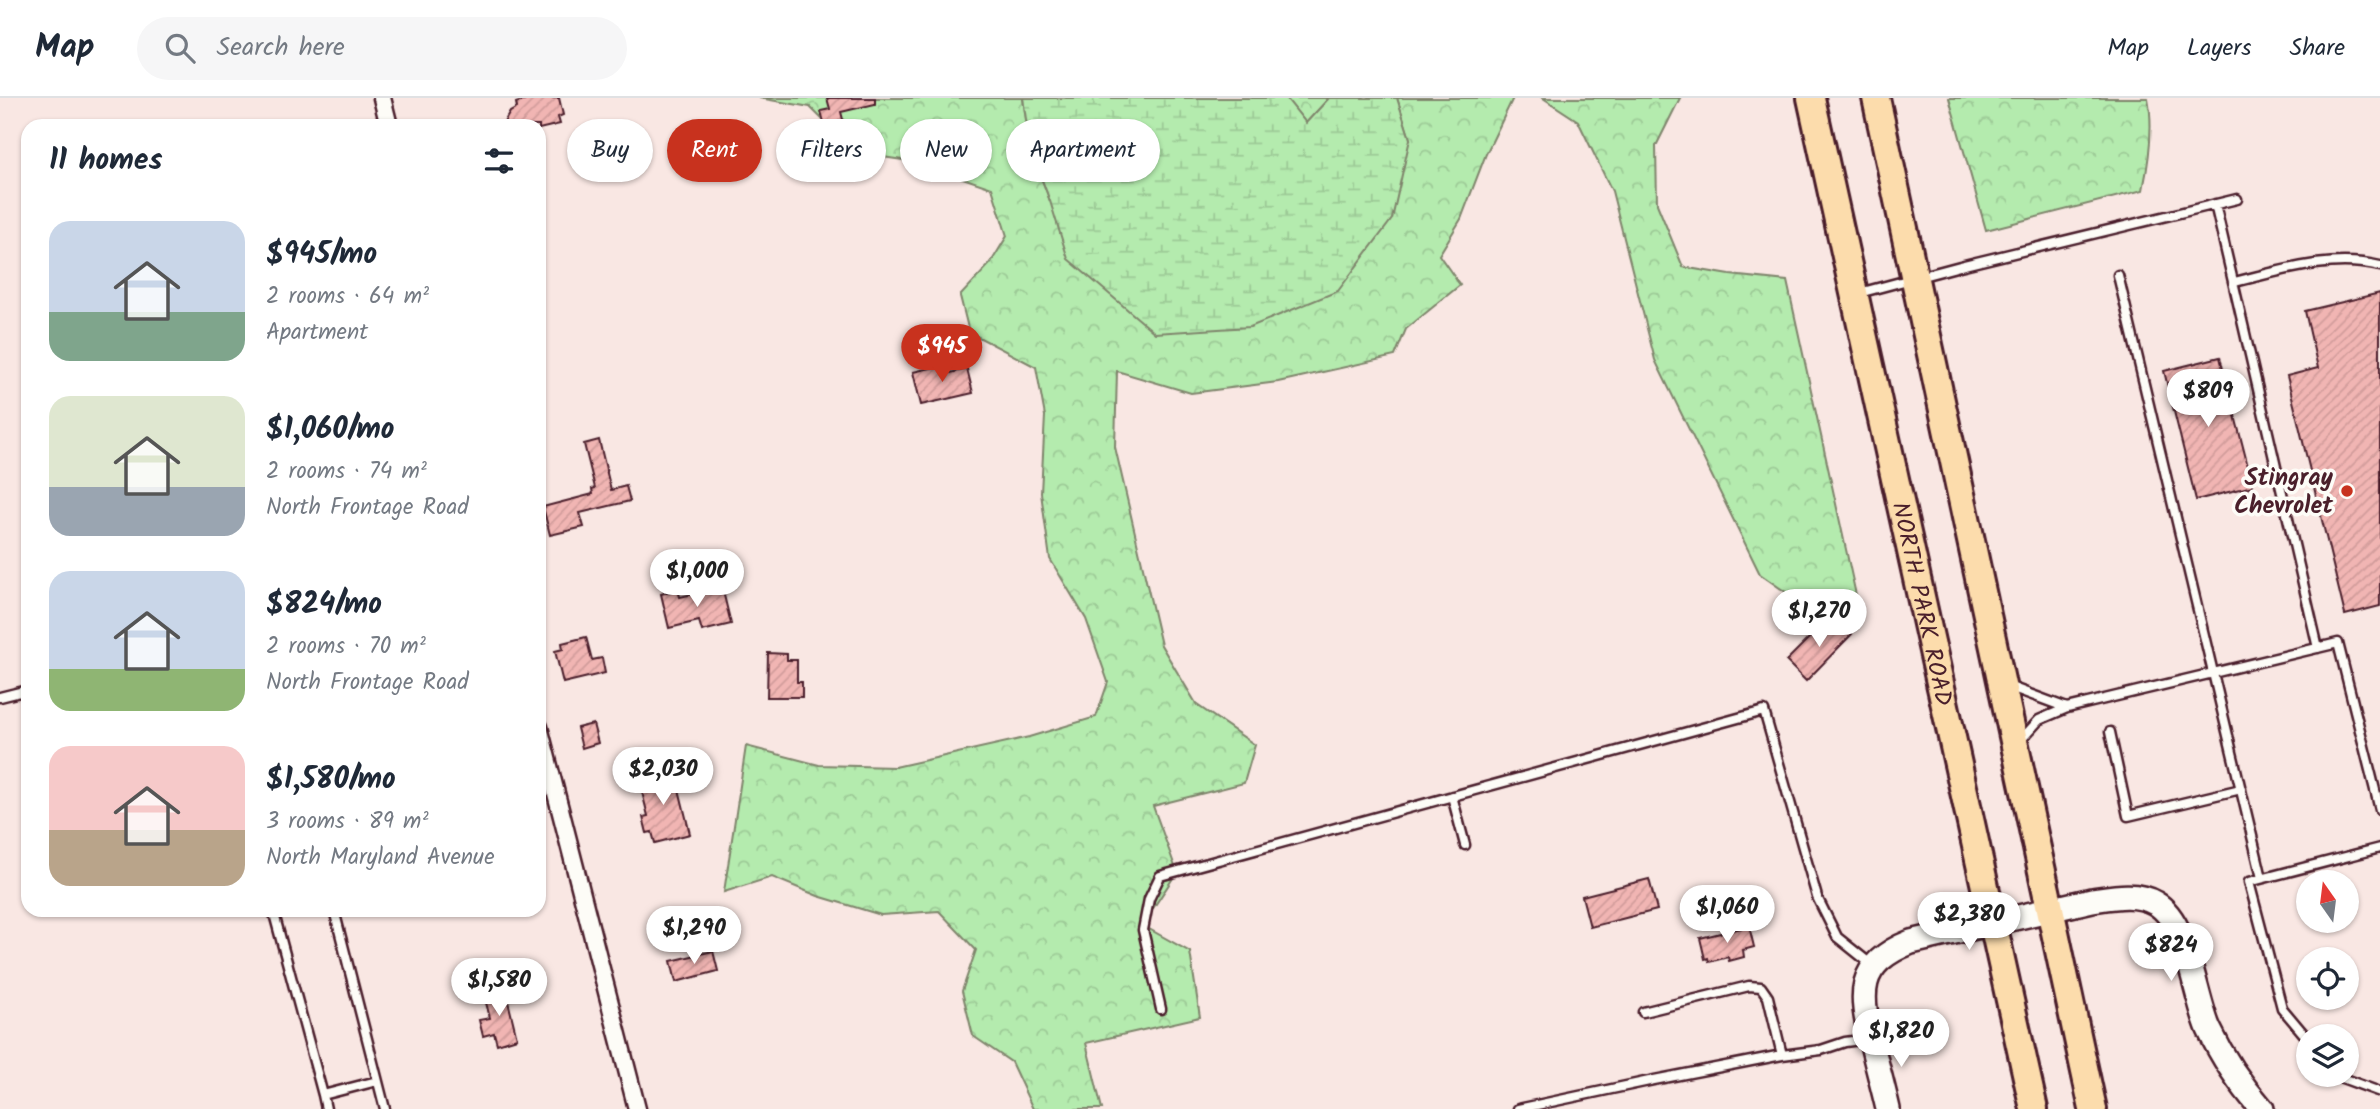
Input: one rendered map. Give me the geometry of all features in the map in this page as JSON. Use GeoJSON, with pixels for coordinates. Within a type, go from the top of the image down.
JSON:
{"type":"FeatureCollection","features":[{"type":"Feature","properties":{"kind":"main road","name":"NORTH PARK ROAD"},"geometry":{"type":"LineString","coordinates":[[1811,98],[2034,1109]]}},
{"type":"Feature","properties":{"kind":"main road"},"geometry":{"type":"LineString","coordinates":[[1876,98],[2093,1109]]}},
{"type":"Feature","properties":{"kind":"street"},"geometry":{"type":"LineString","coordinates":[[382,98],[388,119]]}},
{"type":"Feature","properties":{"kind":"street"},"geometry":{"type":"LineString","coordinates":[[546,754],[637,1109]]}},
{"type":"Feature","properties":{"kind":"street"},"geometry":{"type":"LineString","coordinates":[[1888,1109],[1864,1008],[1864,988],[1874,967],[1889,950],[1911,942],[2120,896],[2139,897],[2156,903],[2171,917],[2181,934],[2198,1001],[2208,1027],[2238,1081],[2262,1109]]}},
{"type":"Feature","properties":{"kind":"lane"},"geometry":{"type":"LineString","coordinates":[[1854,295],[2237,199]]}},
{"type":"Feature","properties":{"kind":"lane"},"geometry":{"type":"LineString","coordinates":[[2215,205],[2318,648]]}},
{"type":"Feature","properties":{"kind":"lane"},"geometry":{"type":"LineString","coordinates":[[2234,282],[2316,263],[2365,262],[2380,266]]}},
{"type":"Feature","properties":{"kind":"lane"},"geometry":{"type":"LineString","coordinates":[[2118,275],[2262,878]]}},
{"type":"Feature","properties":{"kind":"lane"},"geometry":{"type":"LineString","coordinates":[[2014,748],[2039,720],[2067,708],[2338,643],[2380,810]]}},
{"type":"Feature","properties":{"kind":"lane"},"geometry":{"type":"LineString","coordinates":[[2001,684],[2067,708]]}},
{"type":"Feature","properties":{"kind":"lane"},"geometry":{"type":"LineString","coordinates":[[0,697],[21,692]]}},
{"type":"Feature","properties":{"kind":"lane"},"geometry":{"type":"LineString","coordinates":[[1161,1009],[1143,930],[1149,899],[1160,876],[1764,711],[1817,897],[1837,937],[1874,967]]}},
{"type":"Feature","properties":{"kind":"lane"},"geometry":{"type":"LineString","coordinates":[[2110,732],[2128,816],[2241,789]]}},
{"type":"Feature","properties":{"kind":"lane"},"geometry":{"type":"LineString","coordinates":[[1452,796],[1465,845]]}},
{"type":"Feature","properties":{"kind":"lane"},"geometry":{"type":"LineString","coordinates":[[2296,1025],[2282,1008],[2249,881],[2380,848]]}},
{"type":"Feature","properties":{"kind":"lane"},"geometry":{"type":"LineString","coordinates":[[275,917],[326,1109]]}},
{"type":"Feature","properties":{"kind":"lane"},"geometry":{"type":"LineString","coordinates":[[336,917],[385,1109]]}},
{"type":"Feature","properties":{"kind":"lane"},"geometry":{"type":"LineString","coordinates":[[1643,1012],[1755,985],[1761,987],[1768,997],[1782,1055]]}},
{"type":"Feature","properties":{"kind":"lane"},"geometry":{"type":"LineString","coordinates":[[1518,1109],[1871,1038]]}},
{"type":"Feature","properties":{"kind":"lane"},"geometry":{"type":"LineString","coordinates":[[323,1095],[377,1081]]}},
{"type":"Feature","properties":{"kind":"lane"},"geometry":{"type":"LineString","coordinates":[[2359,1084],[2380,1092]]}},
{"type":"Feature","properties":{"kind":"green space"},"geometry":{"type":"Polygon","coordinates":[[[759,98],[1023,98],[1026,119],[1006,119],[1006,182],[1043,182],[1050,201],[1410,139],[1397,98],[1513,98],[1486,154],[1461,219],[1439,255],[1460,285],[1406,329],[1395,356],[1278,382],[1191,393],[1117,371],[1115,447],[1161,645],[1197,705],[1255,745],[1244,783],[1153,806],[1177,872],[1142,925],[1190,952],[1200,1017],[1086,1043],[1102,1109],[1033,1109],[1011,1062],[973,1036],[962,991],[976,950],[939,911],[881,915],[818,896],[772,877],[724,892],[746,746],[819,765],[895,767],[1029,737],[1096,717],[1108,682],[1086,619],[1050,559],[1041,493],[1045,416],[1036,367],[969,332],[960,296],[990,264],[1007,236],[992,188],[974,182],[992,182],[992,119],[900,119],[900,160],[886,158],[886,119],[822,119],[810,107],[759,98]]]}},
{"type":"Feature","properties":{"kind":"green space"},"geometry":{"type":"Polygon","coordinates":[[[1023,98],[1286,98],[1306,123],[1329,98],[1397,98],[1410,139],[1392,219],[1338,291],[1250,327],[1155,333],[1068,259],[1043,182],[1160,182],[1160,119],[1026,119],[1023,98]]]}},
{"type":"Feature","properties":{"kind":"green space"},"geometry":{"type":"Polygon","coordinates":[[[1286,98],[1329,98],[1306,123],[1286,98]]]}},
{"type":"Feature","properties":{"kind":"green space"},"geometry":{"type":"Polygon","coordinates":[[[1543,98],[1680,98],[1656,146],[1657,204],[1683,267],[1787,281],[1856,595],[1797,600],[1760,574],[1655,360],[1612,191],[1578,121],[1543,98]]]}},
{"type":"Feature","properties":{"kind":"green space"},"geometry":{"type":"Polygon","coordinates":[[[1949,98],[2148,98],[2150,144],[2143,190],[1986,230],[1949,98]]]}},
{"type":"Feature","properties":{"kind":"building"},"geometry":{"type":"Polygon","coordinates":[[[532,98],[559,98],[563,115],[558,117],[560,124],[546,127],[546,119],[506,119],[510,112],[517,108],[516,103],[532,98]]]}},
{"type":"Feature","properties":{"kind":"building"},"geometry":{"type":"Polygon","coordinates":[[[827,98],[875,98],[875,104],[841,112],[843,119],[823,119],[821,111],[830,109],[827,98]]]}},
{"type":"Feature","properties":{"kind":"building","name":"Stingray Chevrolet"},"geometry":{"type":"Polygon","coordinates":[[[2380,293],[2380,606],[2345,615],[2287,376],[2318,368],[2305,311],[2380,293]]]}},
{"type":"Feature","properties":{"kind":"building"},"geometry":{"type":"Polygon","coordinates":[[[2220,357],[2253,486],[2196,500],[2164,371],[2220,357]]]}},
{"type":"Feature","properties":{"kind":"building"},"geometry":{"type":"Polygon","coordinates":[[[948,364],[950,373],[967,369],[973,393],[921,405],[913,372],[948,364]]]}},
{"type":"Feature","properties":{"kind":"building"},"geometry":{"type":"Polygon","coordinates":[[[599,440],[611,490],[626,486],[630,501],[580,513],[584,527],[550,535],[546,506],[593,494],[592,489],[595,488],[584,444],[599,440]]]}},
{"type":"Feature","properties":{"kind":"building"},"geometry":{"type":"Polygon","coordinates":[[[722,587],[731,624],[702,631],[699,621],[669,628],[661,594],[678,589],[680,597],[722,587]]]}},
{"type":"Feature","properties":{"kind":"building"},"geometry":{"type":"Polygon","coordinates":[[[1836,618],[1852,634],[1806,681],[1786,661],[1825,622],[1828,626],[1836,618]]]}},
{"type":"Feature","properties":{"kind":"building"},"geometry":{"type":"Polygon","coordinates":[[[586,637],[592,660],[602,658],[605,673],[563,683],[555,651],[563,649],[562,643],[586,637]]]}},
{"type":"Feature","properties":{"kind":"building"},"geometry":{"type":"Polygon","coordinates":[[[768,653],[787,654],[787,660],[797,660],[797,682],[802,682],[802,697],[767,697],[768,653]]]}},
{"type":"Feature","properties":{"kind":"building"},"geometry":{"type":"Polygon","coordinates":[[[593,724],[598,743],[582,748],[577,728],[593,724]]]}},
{"type":"Feature","properties":{"kind":"building"},"geometry":{"type":"Polygon","coordinates":[[[660,767],[664,784],[677,781],[690,834],[655,843],[652,832],[647,833],[643,817],[648,816],[637,772],[660,767]]]}},
{"type":"Feature","properties":{"kind":"building"},"geometry":{"type":"Polygon","coordinates":[[[1649,879],[1657,910],[1590,927],[1582,896],[1649,879]]]}},
{"type":"Feature","properties":{"kind":"building"},"geometry":{"type":"Polygon","coordinates":[[[1749,926],[1754,947],[1743,950],[1744,957],[1729,961],[1728,957],[1709,962],[1708,958],[1705,959],[1700,938],[1749,926]]]}},
{"type":"Feature","properties":{"kind":"building"},"geometry":{"type":"Polygon","coordinates":[[[713,951],[718,971],[676,982],[671,961],[713,951]]]}},
{"type":"Feature","properties":{"kind":"building"},"geometry":{"type":"Polygon","coordinates":[[[505,989],[517,1038],[497,1044],[494,1033],[483,1036],[479,1020],[490,1018],[484,995],[505,989]]]}},
{"type":"Feature","properties":{"kind":"place","name":"Stingray Chevrolet"},"geometry":{"type":"Point","coordinates":[2347,491]}}]}
